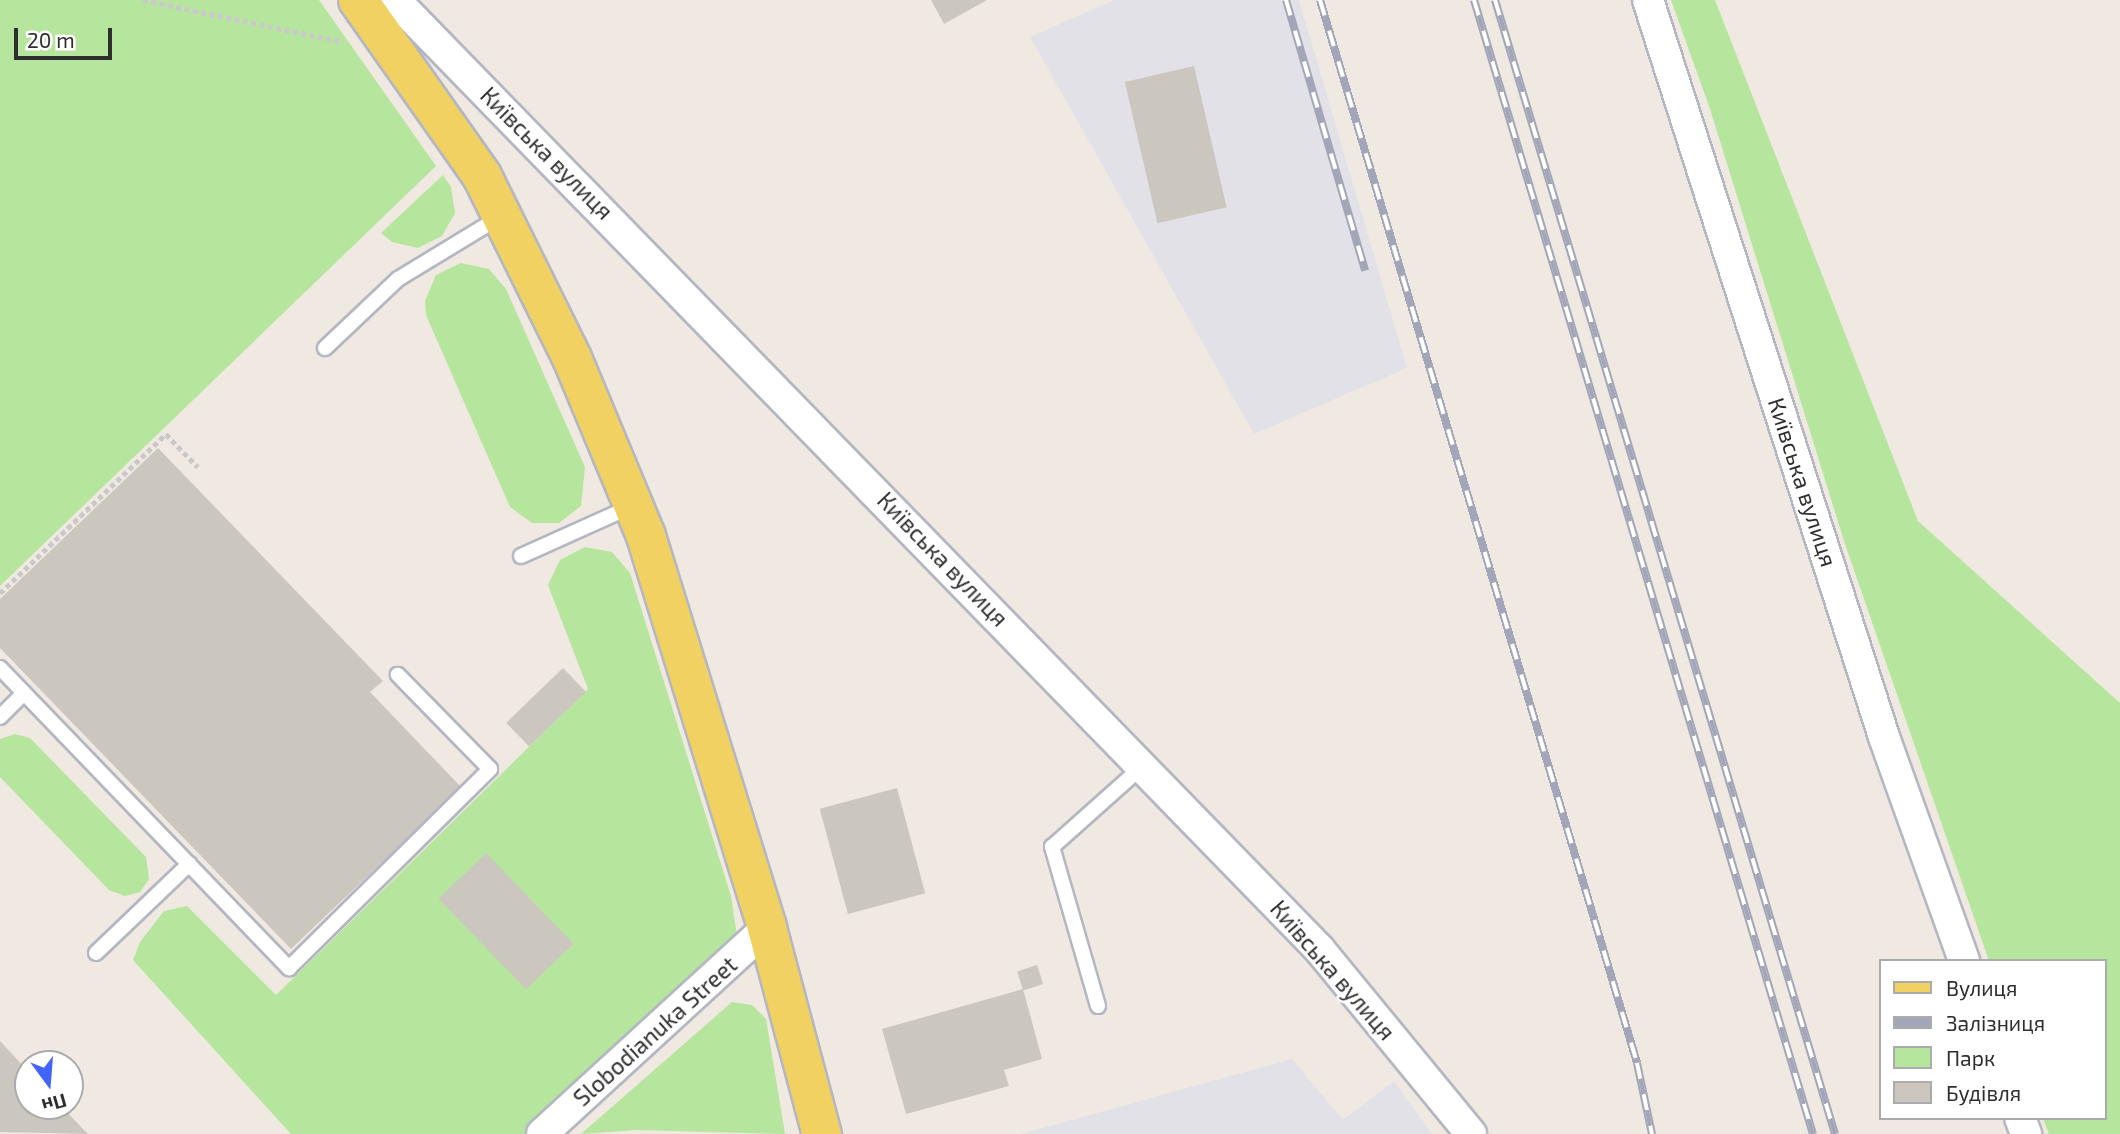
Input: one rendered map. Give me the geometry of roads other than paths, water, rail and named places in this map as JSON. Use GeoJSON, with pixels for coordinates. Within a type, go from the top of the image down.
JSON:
{"type":"FeatureCollection","features":[{"type":"Feature","properties":{"kind":"main road"},"geometry":{"type":"LineString","coordinates":[[358,0],[481,176],[572,358],[633,506],[767,928],[822,1134]]}},
{"type":"Feature","properties":{"kind":"street","name":"Київська вулиця"},"geometry":{"type":"LineString","coordinates":[[396,0],[1320,950],[1471,1134]]}},
{"type":"Feature","properties":{"kind":"street","name":"Київська вулиця"},"geometry":{"type":"LineString","coordinates":[[1648,0],[1884,737],[1963,959]]}},
{"type":"Feature","properties":{"kind":"street","name":"Slobodianuka Street"},"geometry":{"type":"LineString","coordinates":[[542,1134],[767,928]]}},
{"type":"Feature","properties":{"kind":"lane"},"geometry":{"type":"LineString","coordinates":[[325,348],[398,279],[501,216]]}},
{"type":"Feature","properties":{"kind":"lane"},"geometry":{"type":"LineString","coordinates":[[521,556],[633,506]]}},
{"type":"Feature","properties":{"kind":"lane"},"geometry":{"type":"LineString","coordinates":[[0,668],[289,968],[490,769],[398,674]]}},
{"type":"Feature","properties":{"kind":"lane"},"geometry":{"type":"LineString","coordinates":[[0,717],[24,693]]}},
{"type":"Feature","properties":{"kind":"lane"},"geometry":{"type":"LineString","coordinates":[[1098,1006],[1052,847],[1143,766]]}},
{"type":"Feature","properties":{"kind":"lane"},"geometry":{"type":"LineString","coordinates":[[96,953],[188,863]]}},
{"type":"Feature","properties":{"kind":"railway"},"geometry":{"type":"LineString","coordinates":[[1286,0],[1365,271]]}},
{"type":"Feature","properties":{"kind":"railway"},"geometry":{"type":"LineString","coordinates":[[1320,0],[1637,1063],[1652,1134]]}},
{"type":"Feature","properties":{"kind":"railway"},"geometry":{"type":"LineString","coordinates":[[1474,0],[1813,1134]]}},
{"type":"Feature","properties":{"kind":"railway"},"geometry":{"type":"LineString","coordinates":[[1495,0],[1835,1134]]}}]}
